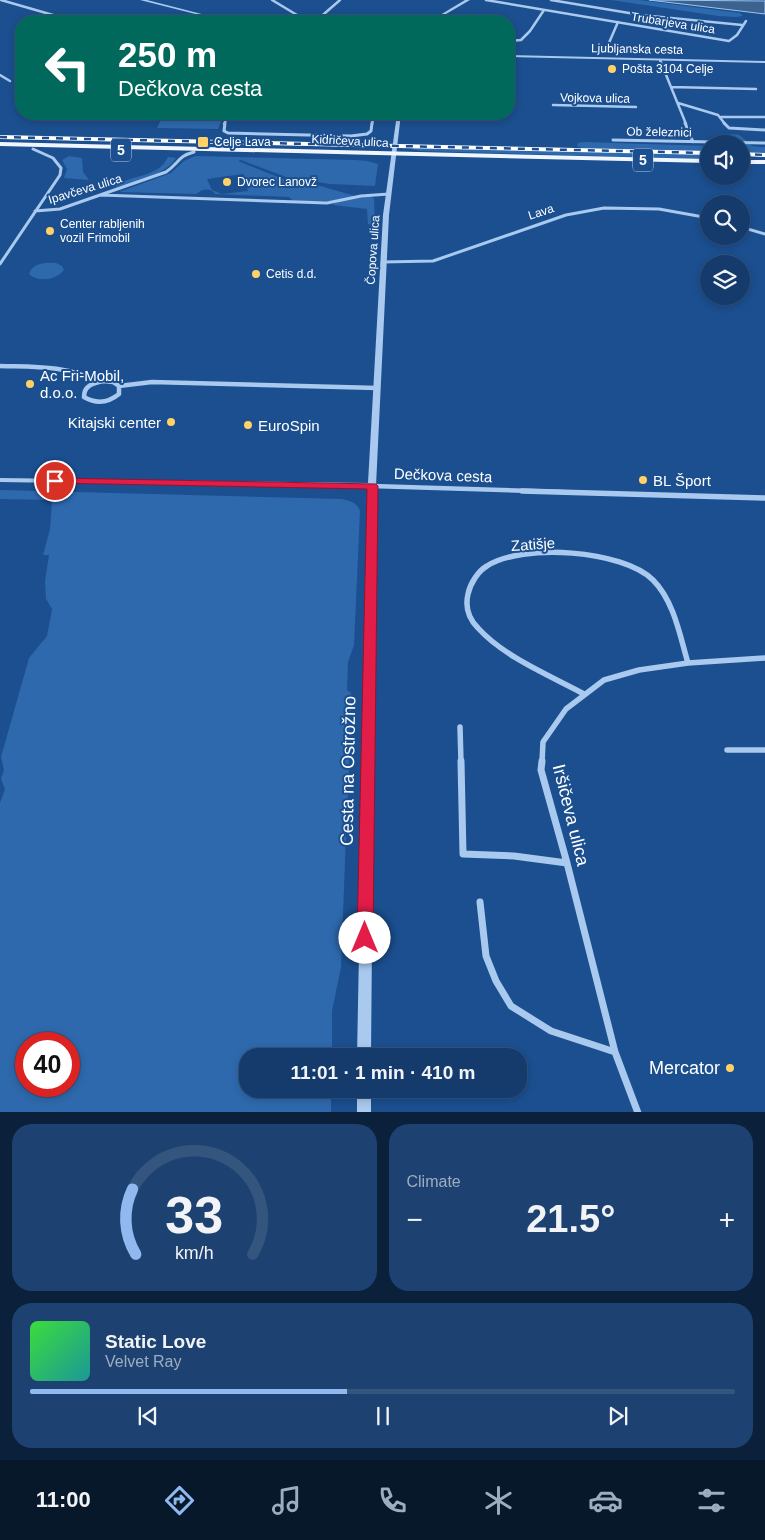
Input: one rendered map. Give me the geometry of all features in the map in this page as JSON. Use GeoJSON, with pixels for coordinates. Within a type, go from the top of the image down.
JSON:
{"type":"FeatureCollection","features":[{"type":"Feature","properties":{"kind":"main road","name":"Kidričeva ulica"},"geometry":{"type":"LineString","coordinates":[[0,144],[219,148],[394,154]]}},
{"type":"Feature","properties":{"kind":"main road","name":"Kidričeva ulica"},"geometry":{"type":"LineString","coordinates":[[0,148],[368,157],[394,154]]}},
{"type":"Feature","properties":{"kind":"main road","name":"5"},"geometry":{"type":"LineString","coordinates":[[394,154],[700,161]]}},
{"type":"Feature","properties":{"kind":"main road"},"geometry":{"type":"LineString","coordinates":[[750,162],[765,162]]}},
{"type":"Feature","properties":{"kind":"street"},"geometry":{"type":"LineString","coordinates":[[1,0],[53,15]]}},
{"type":"Feature","properties":{"kind":"street"},"geometry":{"type":"LineString","coordinates":[[142,0],[203,15]]}},
{"type":"Feature","properties":{"kind":"street"},"geometry":{"type":"LineString","coordinates":[[272,0],[297,15]]}},
{"type":"Feature","properties":{"kind":"street"},"geometry":{"type":"LineString","coordinates":[[323,15],[340,0]]}},
{"type":"Feature","properties":{"kind":"street"},"geometry":{"type":"LineString","coordinates":[[442,15],[468,0]]}},
{"type":"Feature","properties":{"kind":"street","name":"Trubarjeva ulica"},"geometry":{"type":"LineString","coordinates":[[486,0],[729,41],[737,35],[746,21]]}},
{"type":"Feature","properties":{"kind":"street"},"geometry":{"type":"LineString","coordinates":[[551,0],[641,15],[742,25]]}},
{"type":"Feature","properties":{"kind":"street"},"geometry":{"type":"LineString","coordinates":[[570,14],[585,5]]}},
{"type":"Feature","properties":{"kind":"street"},"geometry":{"type":"LineString","coordinates":[[515,40],[521,40],[530,31],[544,10]]}},
{"type":"Feature","properties":{"kind":"street","name":"Trubarjeva ulica"},"geometry":{"type":"LineString","coordinates":[[605,52],[618,22]]}},
{"type":"Feature","properties":{"kind":"street","name":"Ljubljanska cesta"},"geometry":{"type":"LineString","coordinates":[[515,56],[765,62]]}},
{"type":"Feature","properties":{"kind":"street"},"geometry":{"type":"LineString","coordinates":[[660,60],[693,142]]}},
{"type":"Feature","properties":{"kind":"street"},"geometry":{"type":"LineString","coordinates":[[0,76],[10,81]]}},
{"type":"Feature","properties":{"kind":"street"},"geometry":{"type":"LineString","coordinates":[[671,87],[756,89]]}},
{"type":"Feature","properties":{"kind":"street"},"geometry":{"type":"LineString","coordinates":[[678,103],[720,116],[765,117]]}},
{"type":"Feature","properties":{"kind":"street","name":"Vojkova ulica"},"geometry":{"type":"LineString","coordinates":[[553,105],[636,107]]}},
{"type":"Feature","properties":{"kind":"street"},"geometry":{"type":"LineString","coordinates":[[720,116],[730,129],[765,130]]}},
{"type":"Feature","properties":{"kind":"street"},"geometry":{"type":"LineString","coordinates":[[226,120],[223,127],[224,131],[228,133],[351,136],[367,134],[371,131],[373,120]]}},
{"type":"Feature","properties":{"kind":"street","name":"Čopova ulica"},"geometry":{"type":"LineString","coordinates":[[372,486],[383,262],[398,120]]}},
{"type":"Feature","properties":{"kind":"street","name":"Ob železnici"},"geometry":{"type":"LineString","coordinates":[[613,140],[765,143]]}},
{"type":"Feature","properties":{"kind":"street"},"geometry":{"type":"LineString","coordinates":[[33,149],[53,158],[61,168],[60,175],[35,211]]}},
{"type":"Feature","properties":{"kind":"street","name":"Ipavčeva ulica"},"geometry":{"type":"LineString","coordinates":[[0,264],[35,211],[60,209],[166,172],[182,156],[194,152]]}},
{"type":"Feature","properties":{"kind":"street"},"geometry":{"type":"LineString","coordinates":[[100,195],[326,203],[361,196],[389,194]]}},
{"type":"Feature","properties":{"kind":"street","name":"Lava"},"geometry":{"type":"LineString","coordinates":[[383,262],[433,260],[566,215],[604,208],[659,210],[700,217]]}},
{"type":"Feature","properties":{"kind":"street"},"geometry":{"type":"LineString","coordinates":[[750,230],[765,234]]}},
{"type":"Feature","properties":{"kind":"street"},"geometry":{"type":"LineString","coordinates":[[0,366],[67,370],[79,372],[98,382]]}},
{"type":"Feature","properties":{"kind":"street"},"geometry":{"type":"LineString","coordinates":[[120,386],[121,391],[112,399],[101,402],[87,399],[84,392],[88,386],[98,382],[113,382],[120,386],[152,382],[377,388]]}},
{"type":"Feature","properties":{"kind":"street","name":"Dečkova cesta"},"geometry":{"type":"LineString","coordinates":[[0,480],[372,486],[765,498]]}},
{"type":"Feature","properties":{"kind":"street","name":"Cesta na Ostrožno"},"geometry":{"type":"LineString","coordinates":[[364,1048],[372,486]]}},
{"type":"Feature","properties":{"kind":"street","name":"Zatišje"},"geometry":{"type":"LineString","coordinates":[[584,694],[497,645],[476,627],[470,618],[468,592],[476,576],[488,564],[510,556],[596,554],[630,565],[651,579],[667,600],[688,663]]}},
{"type":"Feature","properties":{"kind":"street","name":"Iršičeva ulica"},"geometry":{"type":"LineString","coordinates":[[638,1112],[615,1052],[567,863],[541,770],[543,742],[566,709],[604,680],[639,670],[688,663],[765,658]]}},
{"type":"Feature","properties":{"kind":"street"},"geometry":{"type":"LineString","coordinates":[[460,727],[463,854],[514,856],[567,863]]}},
{"type":"Feature","properties":{"kind":"street"},"geometry":{"type":"LineString","coordinates":[[727,750],[765,750]]}},
{"type":"Feature","properties":{"kind":"street"},"geometry":{"type":"LineString","coordinates":[[480,902],[486,956],[496,981],[511,1006],[551,1031],[615,1052]]}},
{"type":"Feature","properties":{"kind":"street"},"geometry":{"type":"LineString","coordinates":[[364,1098],[364,1112]]}},
{"type":"Feature","properties":{"kind":"shaded area"},"geometry":{"type":"Polygon","coordinates":[[[611,0],[639,0],[740,13],[743,16],[718,16],[611,0]]]}},
{"type":"Feature","properties":{"kind":"shaded area"},"geometry":{"type":"Polygon","coordinates":[[[649,0],[765,1],[765,14],[649,0]]]}},
{"type":"Feature","properties":{"kind":"shaded area"},"geometry":{"type":"Polygon","coordinates":[[[161,120],[222,120],[218,129],[157,128],[161,120]]]}},
{"type":"Feature","properties":{"kind":"shaded area"},"geometry":{"type":"Polygon","coordinates":[[[578,143],[700,146],[700,152],[584,149],[577,146],[578,143]]]}},
{"type":"Feature","properties":{"kind":"shaded area"},"geometry":{"type":"Polygon","coordinates":[[[750,144],[752,146],[765,147],[765,153],[750,152],[750,144]]]}},
{"type":"Feature","properties":{"kind":"shaded area"},"geometry":{"type":"Polygon","coordinates":[[[411,149],[700,155],[700,159],[420,151],[411,149]]]}},
{"type":"Feature","properties":{"kind":"shaded area"},"geometry":{"type":"Polygon","coordinates":[[[69,156],[82,158],[83,172],[89,180],[64,178],[67,169],[62,160],[69,156]]]}},
{"type":"Feature","properties":{"kind":"shaded area"},"geometry":{"type":"Polygon","coordinates":[[[195,156],[355,160],[378,164],[375,186],[330,184],[286,177],[241,160],[238,161],[283,179],[317,185],[355,196],[371,196],[374,199],[374,226],[368,224],[367,209],[333,205],[335,201],[293,201],[289,197],[215,194],[211,190],[203,190],[196,194],[119,192],[171,173],[184,161],[195,156]],[[243,174],[207,179],[212,190],[222,194],[248,191],[247,188],[251,187],[243,174]]]}},
{"type":"Feature","properties":{"kind":"shaded area"},"geometry":{"type":"Polygon","coordinates":[[[168,157],[176,158],[158,173],[131,184],[115,187],[127,180],[150,173],[163,164],[168,157]]]}},
{"type":"Feature","properties":{"kind":"shaded area"},"geometry":{"type":"Polygon","coordinates":[[[56,263],[62,266],[64,270],[52,278],[37,279],[29,274],[36,265],[56,263]]]}},
{"type":"Feature","properties":{"kind":"shaded area"},"geometry":{"type":"Polygon","coordinates":[[[0,490],[342,499],[353,502],[359,508],[354,645],[348,662],[347,690],[351,693],[348,797],[343,805],[343,831],[346,835],[341,967],[332,1011],[332,1048],[239,1048],[239,1098],[331,1098],[331,1112],[0,1112],[0,803],[5,789],[1,779],[4,770],[1,757],[29,658],[47,636],[52,609],[46,599],[45,581],[49,555],[43,555],[50,529],[52,500],[0,499],[0,490]]]}},
{"type":"Feature","properties":{"kind":"railway"},"geometry":{"type":"LineString","coordinates":[[0,137],[700,153]]}},
{"type":"Feature","properties":{"kind":"railway"},"geometry":{"type":"LineString","coordinates":[[750,154],[765,155]]}},
{"type":"Feature","properties":{"kind":"place","name":"Pošta 3104 Celje"},"geometry":{"type":"Point","coordinates":[612,69]}},
{"type":"Feature","properties":{"kind":"place","name":"Celje Lava"},"geometry":{"type":"Point","coordinates":[203,142]}},
{"type":"Feature","properties":{"kind":"place","name":"Dvorec Lanovž"},"geometry":{"type":"Point","coordinates":[227,182]}},
{"type":"Feature","properties":{"kind":"place","name":"Center rabljenih vozil Frimobil"},"geometry":{"type":"Point","coordinates":[50,231]}},
{"type":"Feature","properties":{"kind":"place","name":"Cetis d.d."},"geometry":{"type":"Point","coordinates":[256,274]}},
{"type":"Feature","properties":{"kind":"place","name":"Ac Fri-Mobil, d.o.o."},"geometry":{"type":"Point","coordinates":[30,384]}},
{"type":"Feature","properties":{"kind":"place","name":"Kitajski center"},"geometry":{"type":"Point","coordinates":[171,422]}},
{"type":"Feature","properties":{"kind":"place","name":"EuroSpin"},"geometry":{"type":"Point","coordinates":[248,425]}},
{"type":"Feature","properties":{"kind":"place","name":"BL Šport"},"geometry":{"type":"Point","coordinates":[643,480]}},
{"type":"Feature","properties":{"kind":"place","name":"Mercator"},"geometry":{"type":"Point","coordinates":[730,1068]}},
{"type":"Feature","properties":{"kind":"route"},"geometry":{"type":"LineString","coordinates":[[55,481],[372,486],[365,938]]}}]}
